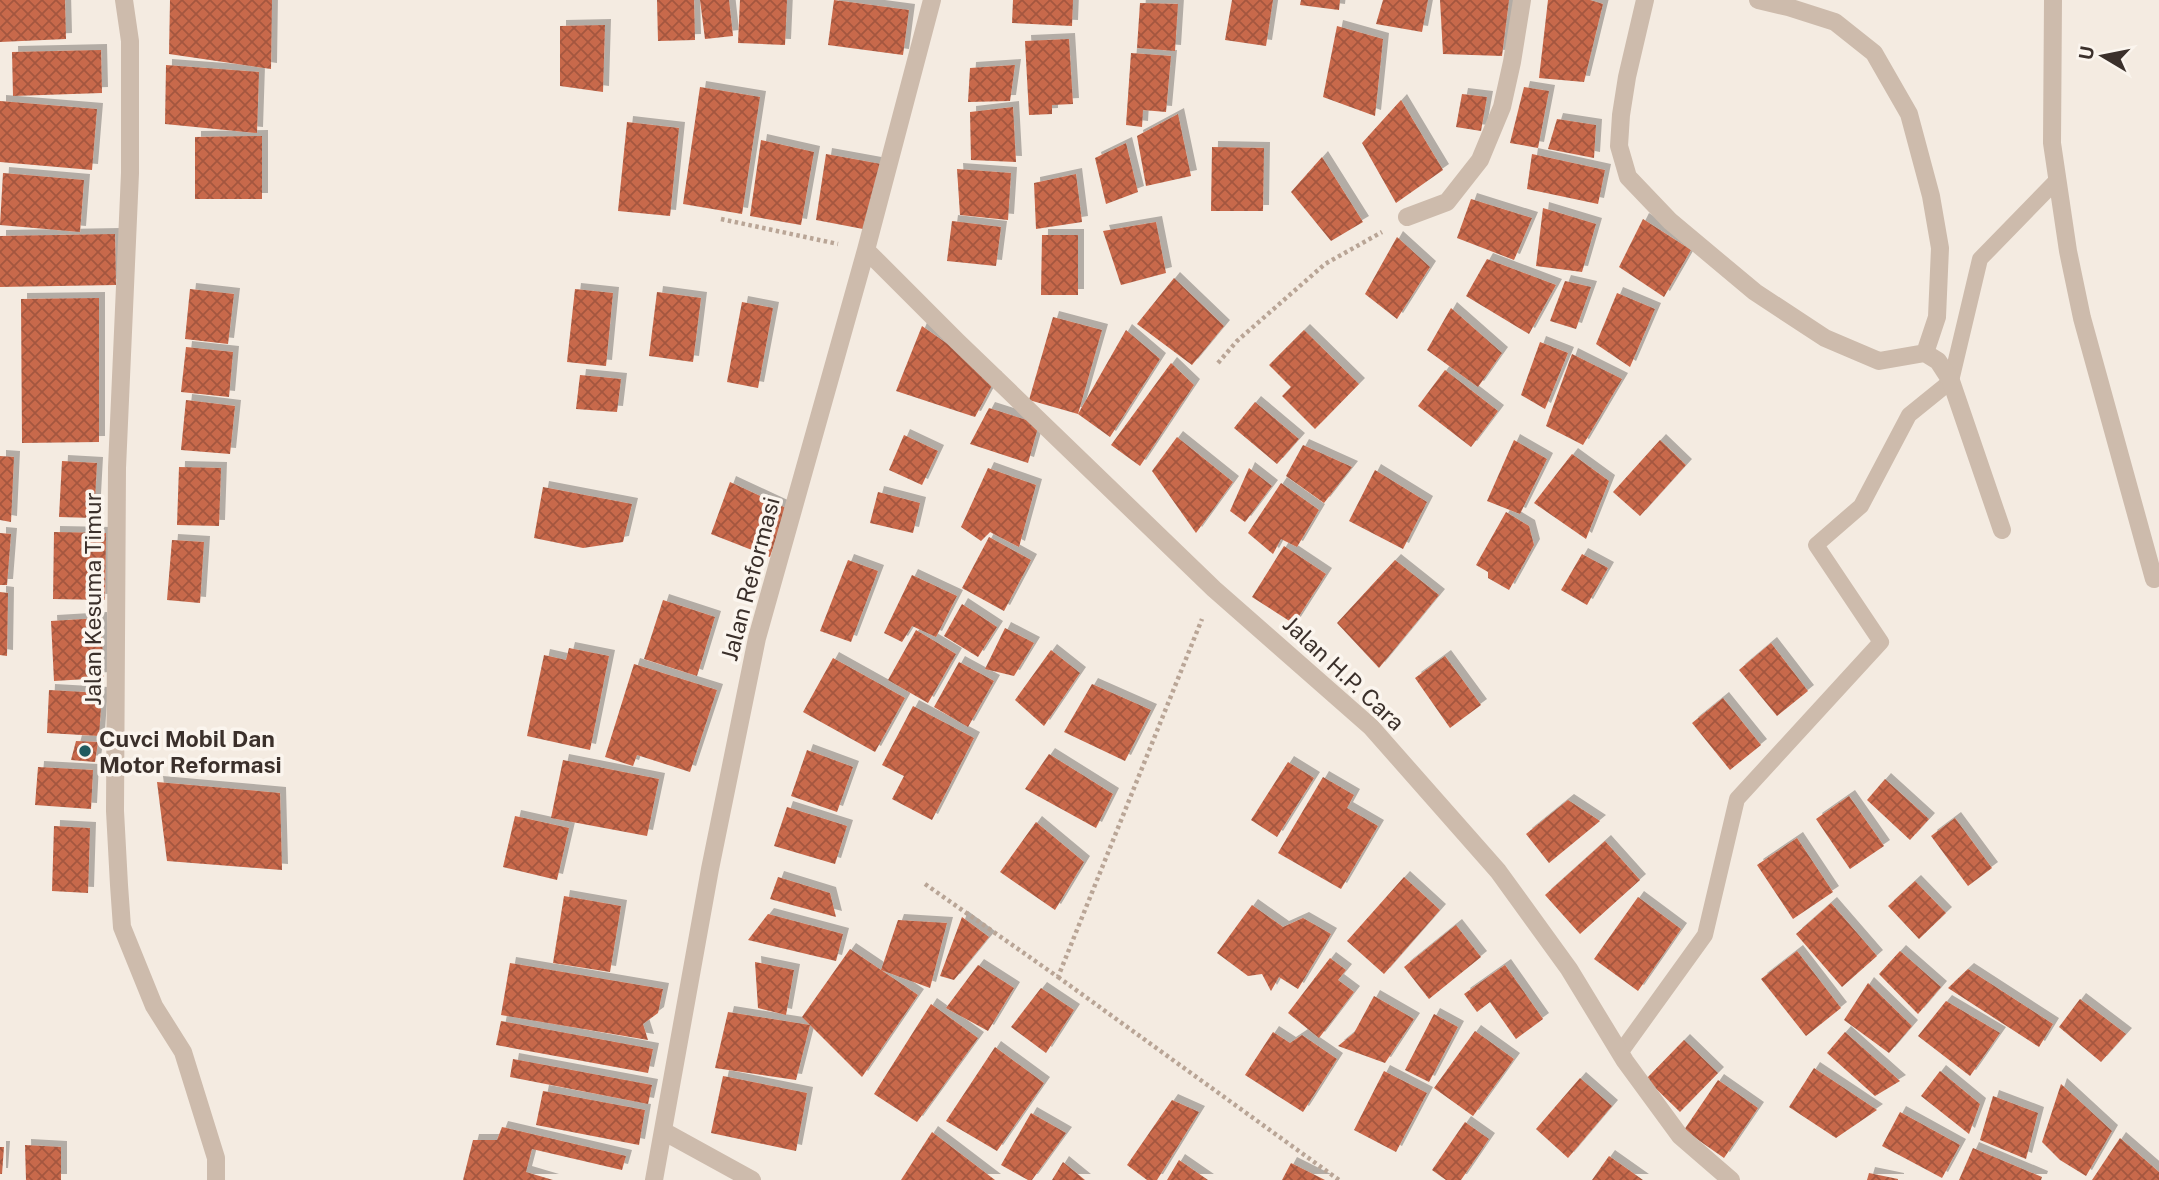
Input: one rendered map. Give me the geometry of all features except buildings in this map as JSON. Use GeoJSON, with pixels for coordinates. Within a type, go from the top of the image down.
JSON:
{"type":"FeatureCollection","features":[{"type":"Feature","properties":{"kind":"street","name":"Jalan Kesuma Timur"},"geometry":{"type":"LineString","coordinates":[[124,0],[130,41],[130,160],[117,468],[115,811],[118,885],[122,927],[154,1006],[183,1052],[216,1158],[216,1180]]}},
{"type":"Feature","properties":{"kind":"street","name":"Jalan Reformasi"},"geometry":{"type":"LineString","coordinates":[[654,1180],[710,869],[757,638],[866,250],[932,0]]}},
{"type":"Feature","properties":{"kind":"street"},"geometry":{"type":"LineString","coordinates":[[1407,217],[1447,202],[1479,159],[1503,107],[1522,0]]}},
{"type":"Feature","properties":{"kind":"street"},"geometry":{"type":"LineString","coordinates":[[1645,0],[1621,115],[1619,146],[1628,177],[1670,221],[1755,292],[1825,338],[1879,361],[1926,353],[1938,362],[1951,381],[2002,530]]}},
{"type":"Feature","properties":{"kind":"street"},"geometry":{"type":"LineString","coordinates":[[1758,0],[1835,22],[1874,53],[1909,114],[1931,196],[1940,248],[1937,317],[1926,353]]}},
{"type":"Feature","properties":{"kind":"street"},"geometry":{"type":"LineString","coordinates":[[2053,0],[2052,143],[2068,251],[2082,318],[2154,579]]}},
{"type":"Feature","properties":{"kind":"street","name":"Jalan H.P. Cara"},"geometry":{"type":"LineString","coordinates":[[866,250],[1214,589],[1371,726],[1498,872],[1569,969],[1620,1054],[1680,1136],[1731,1180]]}},
{"type":"Feature","properties":{"kind":"street"},"geometry":{"type":"LineString","coordinates":[[663,1130],[752,1180]]}},
{"type":"Feature","properties":{"kind":"lane"},"geometry":{"type":"LineString","coordinates":[[1620,1054],[1705,935],[1737,799],[1881,642],[1816,545],[1861,506],[1909,415],[1951,381],[1980,259],[2057,180]]}},
{"type":"Feature","properties":{"kind":"path"},"geometry":{"type":"LineString","coordinates":[[1218,363],[1237,341],[1325,264],[1407,217]]}},
{"type":"Feature","properties":{"kind":"path"},"geometry":{"type":"LineString","coordinates":[[721,219],[866,250]]}},
{"type":"Feature","properties":{"kind":"path"},"geometry":{"type":"LineString","coordinates":[[1058,977],[1214,589]]}},
{"type":"Feature","properties":{"kind":"path"},"geometry":{"type":"LineString","coordinates":[[925,884],[1339,1180]]}},
{"type":"Feature","properties":{"kind":"place","name":"Cuvci Mobil Dan Motor Reformasi"},"geometry":{"type":"Point","coordinates":[85,751]}}]}
